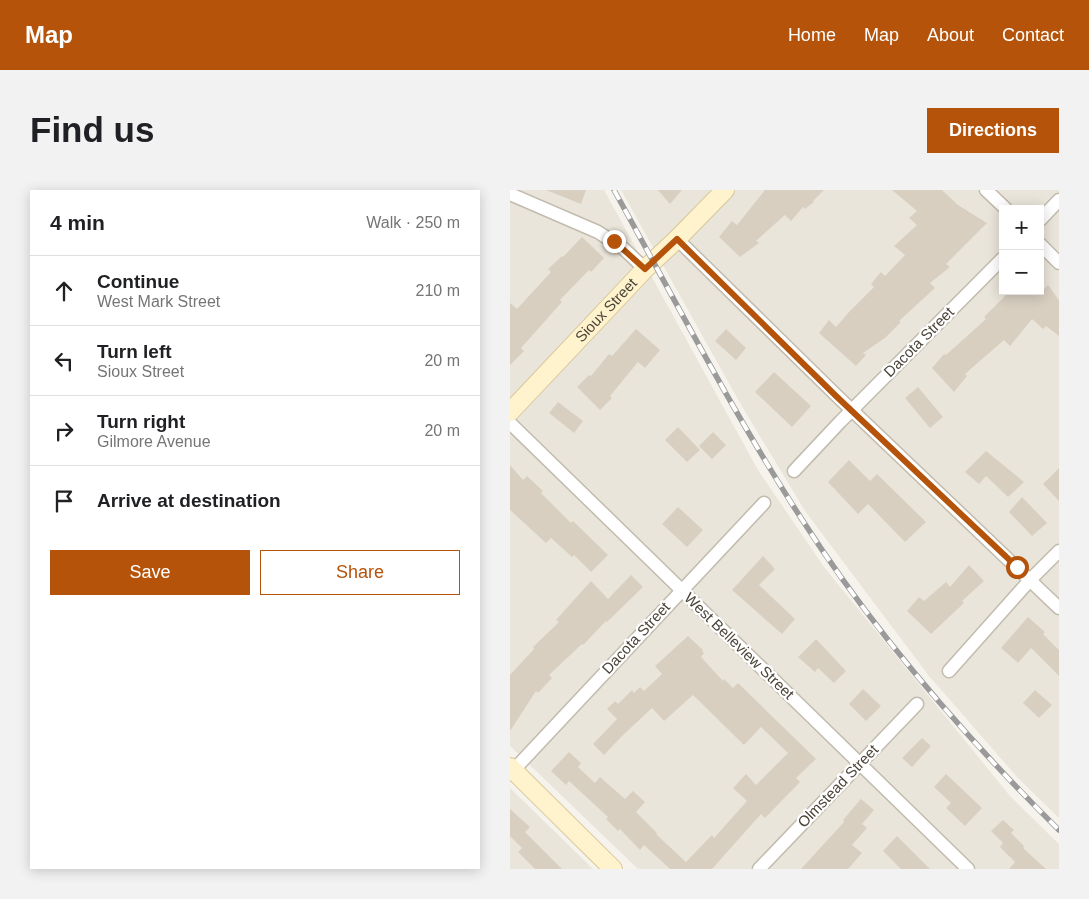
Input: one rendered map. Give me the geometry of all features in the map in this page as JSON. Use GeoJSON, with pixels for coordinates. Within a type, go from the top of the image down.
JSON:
{"type":"FeatureCollection","features":[{"type":"Feature","properties":{"kind":"street","name":"Sioux Street"},"geometry":{"type":"LineString","coordinates":[[510,412],[645,269],[724,190]]}},
{"type":"Feature","properties":{"kind":"street"},"geometry":{"type":"LineString","coordinates":[[986,190],[1002,205]]}},
{"type":"Feature","properties":{"kind":"street"},"geometry":{"type":"LineString","coordinates":[[510,194],[530,196],[598,232],[624,249],[645,269]]}},
{"type":"Feature","properties":{"kind":"street"},"geometry":{"type":"LineString","coordinates":[[1044,216],[1059,200]]}},
{"type":"Feature","properties":{"kind":"street"},"geometry":{"type":"LineString","coordinates":[[677,239],[1059,608]]}},
{"type":"Feature","properties":{"kind":"street"},"geometry":{"type":"LineString","coordinates":[[1044,248],[1059,263]]}},
{"type":"Feature","properties":{"kind":"street","name":"Dacota Street"},"geometry":{"type":"LineString","coordinates":[[794,471],[999,262]]}},
{"type":"Feature","properties":{"kind":"street","name":"West Belleview Street"},"geometry":{"type":"LineString","coordinates":[[510,423],[968,869]]}},
{"type":"Feature","properties":{"kind":"street","name":"Dacota Street"},"geometry":{"type":"LineString","coordinates":[[511,770],[764,503]]}},
{"type":"Feature","properties":{"kind":"street"},"geometry":{"type":"LineString","coordinates":[[949,671],[1030,580],[1059,551]]}},
{"type":"Feature","properties":{"kind":"street","name":"Olmstead Street"},"geometry":{"type":"LineString","coordinates":[[759,869],[918,704]]}},
{"type":"Feature","properties":{"kind":"street"},"geometry":{"type":"LineString","coordinates":[[511,770],[613,869]]}},
{"type":"Feature","properties":{"kind":"shaded area"},"geometry":{"type":"Polygon","coordinates":[[[510,190],[604,190],[758,470],[824,567],[1010,796],[1059,844],[1059,869],[638,869],[510,746],[510,190]]]}},
{"type":"Feature","properties":{"kind":"shaded area"},"geometry":{"type":"Polygon","coordinates":[[[621,190],[1059,190],[1059,818],[1018,778],[929,676],[805,511],[740,403],[621,190]]]}},
{"type":"Feature","properties":{"kind":"shaded area"},"geometry":{"type":"Polygon","coordinates":[[[510,788],[593,869],[510,869],[510,788]]]}},
{"type":"Feature","properties":{"kind":"building"},"geometry":{"type":"Polygon","coordinates":[[[546,190],[586,190],[581,204],[546,190]]]}},
{"type":"Feature","properties":{"kind":"building"},"geometry":{"type":"Polygon","coordinates":[[[658,190],[682,190],[670,204],[658,190]]]}},
{"type":"Feature","properties":{"kind":"building"},"geometry":{"type":"Polygon","coordinates":[[[765,190],[824,190],[814,202],[805,209],[803,207],[791,221],[785,215],[756,241],[759,243],[740,257],[719,237],[732,221],[737,225],[765,190]]]}},
{"type":"Feature","properties":{"kind":"building"},"geometry":{"type":"Polygon","coordinates":[[[892,190],[942,190],[958,205],[987,223],[946,264],[950,267],[930,283],[935,288],[899,321],[901,322],[885,338],[863,353],[866,355],[856,366],[819,333],[829,320],[836,327],[874,287],[871,284],[881,272],[885,276],[905,255],[894,246],[917,225],[909,218],[917,211],[892,190]]]}},
{"type":"Feature","properties":{"kind":"building"},"geometry":{"type":"Polygon","coordinates":[[[582,237],[604,258],[591,272],[589,270],[560,300],[562,302],[521,348],[524,351],[510,365],[510,303],[517,309],[551,272],[548,269],[563,257],[582,237]]]}},
{"type":"Feature","properties":{"kind":"building"},"geometry":{"type":"Polygon","coordinates":[[[1048,285],[1059,300],[1059,336],[1046,326],[1043,329],[1032,319],[1010,346],[1004,340],[965,374],[967,376],[954,392],[932,368],[944,354],[946,355],[986,319],[984,317],[1006,295],[1044,295],[1044,289],[1048,285]]]}},
{"type":"Feature","properties":{"kind":"building"},"geometry":{"type":"Polygon","coordinates":[[[636,329],[660,350],[645,368],[638,362],[610,396],[612,398],[600,410],[577,387],[589,375],[591,376],[609,354],[612,356],[636,329]]]}},
{"type":"Feature","properties":{"kind":"building"},"geometry":{"type":"Polygon","coordinates":[[[726,329],[746,348],[736,360],[715,341],[726,329]]]}},
{"type":"Feature","properties":{"kind":"building"},"geometry":{"type":"Polygon","coordinates":[[[774,372],[811,406],[792,427],[755,392],[774,372]]]}},
{"type":"Feature","properties":{"kind":"building"},"geometry":{"type":"Polygon","coordinates":[[[918,387],[943,417],[930,428],[905,398],[918,387]]]}},
{"type":"Feature","properties":{"kind":"building"},"geometry":{"type":"Polygon","coordinates":[[[558,402],[583,421],[574,433],[549,413],[558,402]]]}},
{"type":"Feature","properties":{"kind":"building"},"geometry":{"type":"Polygon","coordinates":[[[678,427],[700,450],[687,462],[665,440],[678,427]]]}},
{"type":"Feature","properties":{"kind":"building"},"geometry":{"type":"Polygon","coordinates":[[[713,432],[726,445],[712,459],[699,446],[713,432]]]}},
{"type":"Feature","properties":{"kind":"building"},"geometry":{"type":"Polygon","coordinates":[[[986,451],[1024,482],[1008,497],[986,476],[979,484],[965,472],[986,451]]]}},
{"type":"Feature","properties":{"kind":"building"},"geometry":{"type":"Polygon","coordinates":[[[849,460],[870,481],[877,474],[926,522],[905,542],[868,504],[858,514],[828,482],[849,460]]]}},
{"type":"Feature","properties":{"kind":"building"},"geometry":{"type":"Polygon","coordinates":[[[510,465],[523,480],[527,476],[571,523],[573,521],[608,555],[591,572],[574,555],[572,557],[551,538],[546,543],[510,510],[510,465]]]}},
{"type":"Feature","properties":{"kind":"building"},"geometry":{"type":"Polygon","coordinates":[[[1059,468],[1059,501],[1043,484],[1059,468]]]}},
{"type":"Feature","properties":{"kind":"building"},"geometry":{"type":"Polygon","coordinates":[[[1022,497],[1047,523],[1032,536],[1009,512],[1022,497]]]}},
{"type":"Feature","properties":{"kind":"building"},"geometry":{"type":"Polygon","coordinates":[[[678,507],[703,530],[687,547],[662,524],[678,507]]]}},
{"type":"Feature","properties":{"kind":"building"},"geometry":{"type":"Polygon","coordinates":[[[763,556],[775,569],[759,585],[795,619],[782,634],[732,590],[763,556]]]}},
{"type":"Feature","properties":{"kind":"building"},"geometry":{"type":"Polygon","coordinates":[[[969,565],[984,581],[931,634],[907,611],[919,597],[924,601],[946,582],[950,587],[969,565]]]}},
{"type":"Feature","properties":{"kind":"building"},"geometry":{"type":"Polygon","coordinates":[[[631,575],[643,587],[549,675],[552,678],[538,693],[536,691],[510,731],[510,675],[534,649],[533,647],[559,622],[556,620],[591,581],[608,599],[631,575]]]}},
{"type":"Feature","properties":{"kind":"building"},"geometry":{"type":"Polygon","coordinates":[[[1028,617],[1045,632],[1043,634],[1059,650],[1059,676],[1031,648],[1018,663],[1001,648],[1028,617]]]}},
{"type":"Feature","properties":{"kind":"building"},"geometry":{"type":"Polygon","coordinates":[[[688,636],[703,650],[704,653],[701,657],[723,681],[724,679],[733,688],[738,683],[816,759],[796,778],[800,782],[765,818],[761,814],[712,869],[670,869],[644,845],[640,850],[620,829],[618,831],[606,819],[608,817],[569,781],[566,785],[551,771],[569,752],[581,763],[578,767],[595,783],[600,777],[625,799],[633,791],[645,802],[636,812],[686,862],[712,835],[714,838],[747,801],[733,788],[746,774],[756,785],[788,753],[761,727],[744,745],[693,695],[664,721],[652,708],[604,755],[593,744],[617,719],[607,709],[615,701],[618,704],[632,690],[634,693],[640,687],[644,691],[662,674],[655,666],[688,636]]]}},
{"type":"Feature","properties":{"kind":"building"},"geometry":{"type":"Polygon","coordinates":[[[816,639],[846,671],[834,683],[818,668],[815,672],[798,657],[816,639]]]}},
{"type":"Feature","properties":{"kind":"building"},"geometry":{"type":"Polygon","coordinates":[[[863,689],[881,706],[866,721],[849,704],[863,689]]]}},
{"type":"Feature","properties":{"kind":"building"},"geometry":{"type":"Polygon","coordinates":[[[1035,690],[1052,705],[1039,718],[1023,703],[1035,690]]]}},
{"type":"Feature","properties":{"kind":"building"},"geometry":{"type":"Polygon","coordinates":[[[922,738],[931,746],[912,767],[902,758],[922,738]]]}},
{"type":"Feature","properties":{"kind":"building"},"geometry":{"type":"Polygon","coordinates":[[[946,774],[982,808],[965,826],[946,808],[951,803],[934,787],[946,774]]]}},
{"type":"Feature","properties":{"kind":"building"},"geometry":{"type":"Polygon","coordinates":[[[861,799],[874,810],[862,824],[867,828],[852,845],[862,853],[848,869],[801,869],[844,822],[843,820],[861,799]]]}},
{"type":"Feature","properties":{"kind":"building"},"geometry":{"type":"Polygon","coordinates":[[[510,809],[530,827],[525,832],[562,869],[535,869],[518,852],[522,848],[510,836],[510,809]]]}},
{"type":"Feature","properties":{"kind":"building"},"geometry":{"type":"Polygon","coordinates":[[[1003,820],[1014,830],[1011,833],[1024,846],[1023,848],[1046,869],[1009,869],[1015,862],[1000,847],[1003,843],[991,831],[1003,820]]]}},
{"type":"Feature","properties":{"kind":"building"},"geometry":{"type":"Polygon","coordinates":[[[897,836],[930,869],[901,869],[883,851],[897,836]]]}},
{"type":"Feature","properties":{"kind":"railway"},"geometry":{"type":"LineString","coordinates":[[614,190],[752,438],[829,560],[889,642],[954,720],[1059,830]]}},
{"type":"Feature","properties":{"kind":"route"},"geometry":{"type":"LineString","coordinates":[[614,241],[645,269],[677,239],[836,396],[1017,567]]}}]}
